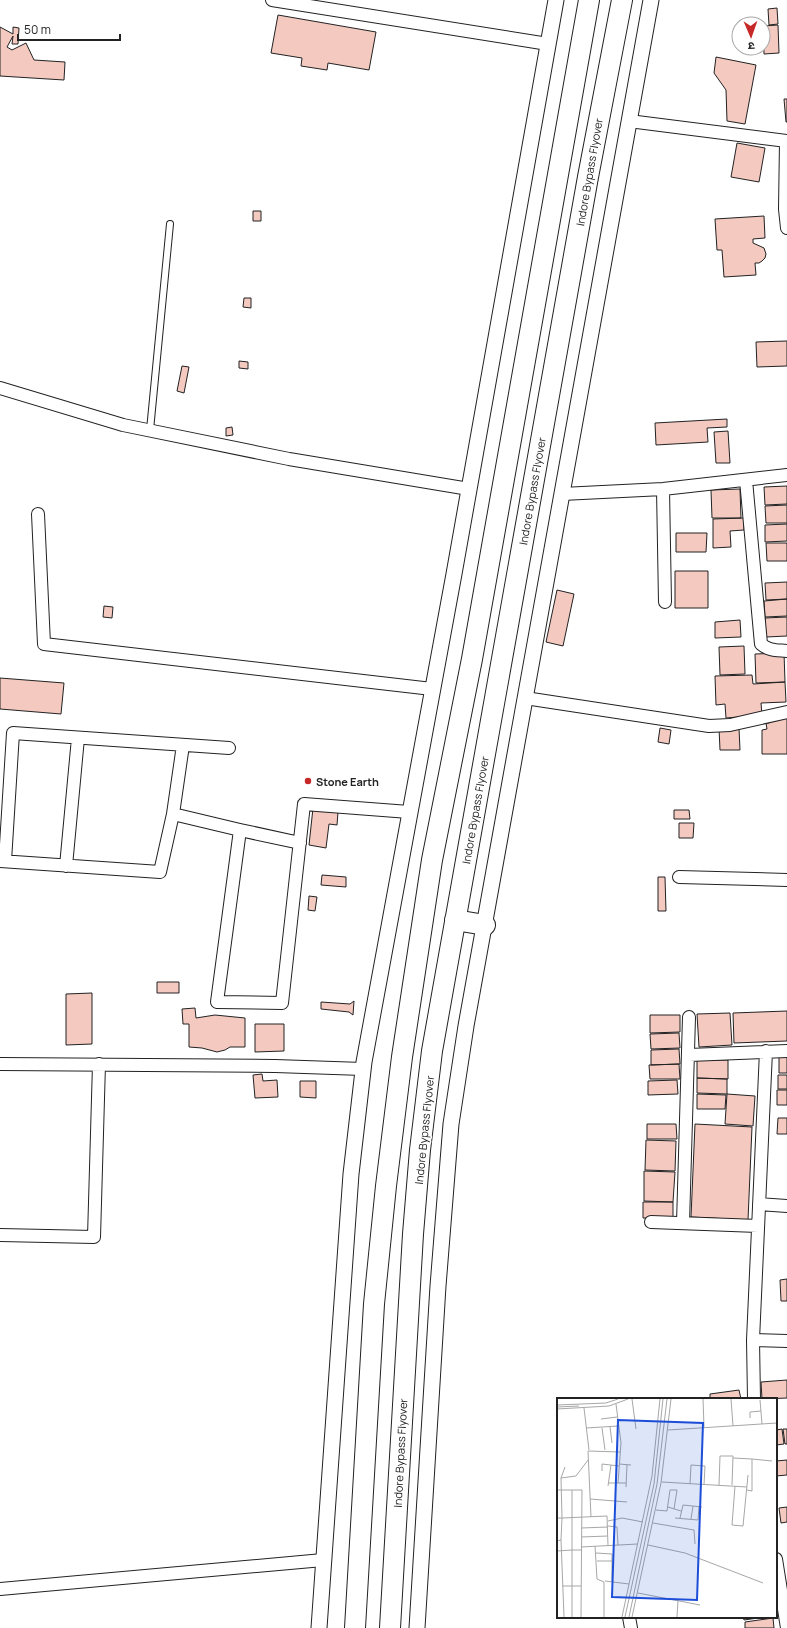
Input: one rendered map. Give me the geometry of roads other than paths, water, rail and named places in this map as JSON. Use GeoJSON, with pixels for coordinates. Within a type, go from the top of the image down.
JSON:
{"type":"FeatureCollection","features":[{"type":"Feature","properties":{"kind":"highway"},"geometry":{"type":"LineString","coordinates":[[355,1628],[374,1304],[386,1186],[412,991],[432,860],[472,659],[589,0]]}},
{"type":"Feature","properties":{"kind":"highway","name":"Indore Bypass Flyover"},"geometry":{"type":"LineString","coordinates":[[390,1628],[417,1186],[432,1051],[622,0]]}},
{"type":"Feature","properties":{"kind":"highway"},"geometry":{"type":"LineString","coordinates":[[455,920],[485,925]]}},
{"type":"Feature","properties":{"kind":"street"},"geometry":{"type":"LineString","coordinates":[[272,0],[548,44]]}},
{"type":"Feature","properties":{"kind":"street"},"geometry":{"type":"LineString","coordinates":[[319,1628],[351,1174],[363,1069],[469,489],[556,0]]}},
{"type":"Feature","properties":{"kind":"street"},"geometry":{"type":"LineString","coordinates":[[417,1628],[438,1286],[451,1124],[466,1026],[651,0]]}},
{"type":"Feature","properties":{"kind":"street"},"geometry":{"type":"LineString","coordinates":[[630,121],[786,141],[785,209],[787,228]]}},
{"type":"Feature","properties":{"kind":"street"},"geometry":{"type":"LineString","coordinates":[[0,388],[123,425],[289,459],[469,489]]}},
{"type":"Feature","properties":{"kind":"street"},"geometry":{"type":"LineString","coordinates":[[562,494],[663,488],[787,475]]}},
{"type":"Feature","properties":{"kind":"street"},"geometry":{"type":"LineString","coordinates":[[746,480],[761,644],[772,650],[787,650]]}},
{"type":"Feature","properties":{"kind":"street"},"geometry":{"type":"LineString","coordinates":[[663,488],[665,602]]}},
{"type":"Feature","properties":{"kind":"street"},"geometry":{"type":"LineString","coordinates":[[38,514],[44,644],[432,689]]}},
{"type":"Feature","properties":{"kind":"street"},"geometry":{"type":"LineString","coordinates":[[525,698],[709,726],[730,725],[787,712]]}},
{"type":"Feature","properties":{"kind":"street"},"geometry":{"type":"LineString","coordinates":[[183,745],[173,814],[160,872],[2,861],[13,733],[229,748]]}},
{"type":"Feature","properties":{"kind":"street"},"geometry":{"type":"LineString","coordinates":[[66,866],[78,738]]}},
{"type":"Feature","properties":{"kind":"street"},"geometry":{"type":"LineString","coordinates":[[240,830],[217,1002],[282,1003],[304,804],[409,812]]}},
{"type":"Feature","properties":{"kind":"street"},"geometry":{"type":"LineString","coordinates":[[173,814],[300,843]]}},
{"type":"Feature","properties":{"kind":"street"},"geometry":{"type":"LineString","coordinates":[[679,877],[787,880]]}},
{"type":"Feature","properties":{"kind":"street"},"geometry":{"type":"LineString","coordinates":[[683,1223],[689,1017]]}},
{"type":"Feature","properties":{"kind":"street"},"geometry":{"type":"LineString","coordinates":[[754,1398],[753,1340],[766,1051]]}},
{"type":"Feature","properties":{"kind":"street"},"geometry":{"type":"LineString","coordinates":[[689,1055],[787,1051]]}},
{"type":"Feature","properties":{"kind":"street"},"geometry":{"type":"LineString","coordinates":[[0,1064],[275,1066],[363,1069]]}},
{"type":"Feature","properties":{"kind":"street"},"geometry":{"type":"LineString","coordinates":[[0,1235],[94,1237],[99,1064]]}},
{"type":"Feature","properties":{"kind":"street"},"geometry":{"type":"LineString","coordinates":[[759,1204],[787,1206]]}},
{"type":"Feature","properties":{"kind":"street"},"geometry":{"type":"LineString","coordinates":[[651,1222],[758,1226]]}},
{"type":"Feature","properties":{"kind":"street"},"geometry":{"type":"LineString","coordinates":[[753,1340],[787,1341]]}},
{"type":"Feature","properties":{"kind":"street"},"geometry":{"type":"LineString","coordinates":[[0,1589],[323,1560]]}},
{"type":"Feature","properties":{"kind":"street"},"geometry":{"type":"LineString","coordinates":[[777,1562],[783,1578],[787,1628]]}},
{"type":"Feature","properties":{"kind":"street"},"geometry":{"type":"LineString","coordinates":[[629,1618],[631,1628]]}},
{"type":"Feature","properties":{"kind":"lane"},"geometry":{"type":"LineString","coordinates":[[150,430],[170,224]]}},
{"type":"Feature","properties":{"kind":"place","name":"Stone Earth"},"geometry":{"type":"Point","coordinates":[308,781]}}]}
